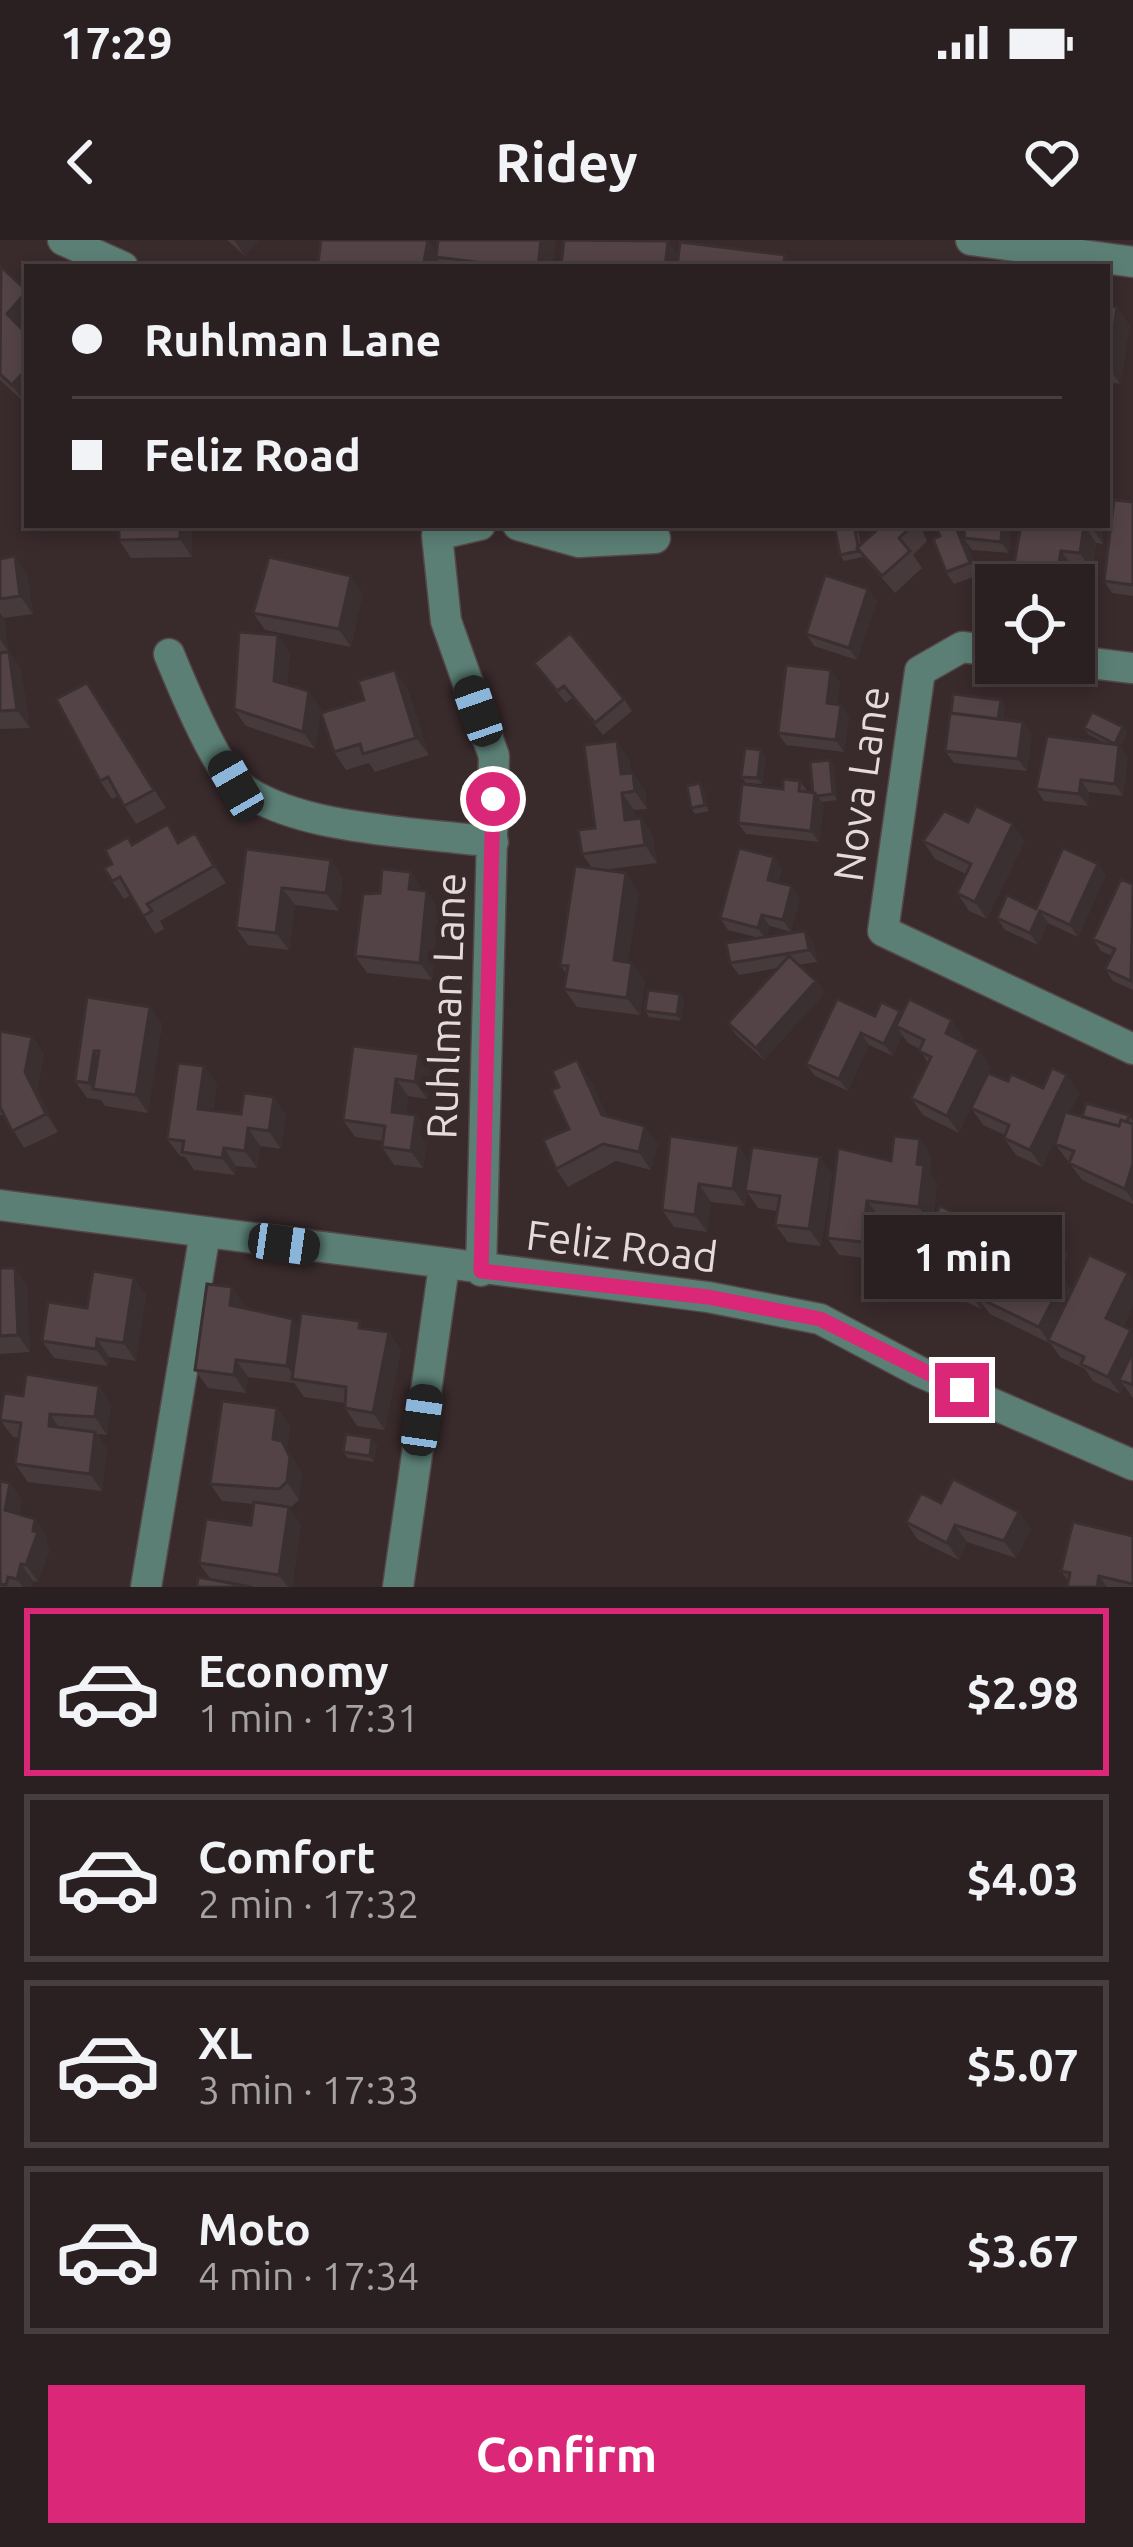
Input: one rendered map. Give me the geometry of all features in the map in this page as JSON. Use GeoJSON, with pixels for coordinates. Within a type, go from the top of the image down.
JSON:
{"type":"FeatureCollection","features":[{"type":"Feature","properties":{"kind":"street"},"geometry":{"type":"LineString","coordinates":[[63,240],[116,264]]}},
{"type":"Feature","properties":{"kind":"street"},"geometry":{"type":"LineString","coordinates":[[971,240],[1133,262]]}},
{"type":"Feature","properties":{"kind":"street","name":"Ruhlman Lane"},"geometry":{"type":"LineString","coordinates":[[468,528],[437,536],[446,621],[494,756],[481,1271]]}},
{"type":"Feature","properties":{"kind":"street"},"geometry":{"type":"LineString","coordinates":[[529,528],[579,542],[655,538]]}},
{"type":"Feature","properties":{"kind":"street","name":"Nova Lane"},"geometry":{"type":"LineString","coordinates":[[975,649],[962,647],[920,671],[883,931],[1133,1049]]}},
{"type":"Feature","properties":{"kind":"street"},"geometry":{"type":"LineString","coordinates":[[169,655],[189,704],[236,785],[302,815],[493,842]]}},
{"type":"Feature","properties":{"kind":"street"},"geometry":{"type":"LineString","coordinates":[[1095,663],[1133,668]]}},
{"type":"Feature","properties":{"kind":"street","name":"Feliz Road"},"geometry":{"type":"LineString","coordinates":[[0,1205],[708,1297],[820,1319],[920,1372],[1133,1465]]}},
{"type":"Feature","properties":{"kind":"street"},"geometry":{"type":"LineString","coordinates":[[146,1587],[205,1233]]}},
{"type":"Feature","properties":{"kind":"street"},"geometry":{"type":"LineString","coordinates":[[398,1587],[444,1266]]}},
{"type":"Feature","properties":{"kind":"building"},"geometry":{"type":"Polygon","coordinates":[[[321,240],[428,240],[424,264],[318,263],[321,240]]]}},
{"type":"Feature","properties":{"kind":"building"},"geometry":{"type":"Polygon","coordinates":[[[438,240],[541,240],[538,264],[477,264],[436,257],[438,240]]]}},
{"type":"Feature","properties":{"kind":"building"},"geometry":{"type":"Polygon","coordinates":[[[564,240],[668,241],[665,264],[561,264],[564,240]]]}},
{"type":"Feature","properties":{"kind":"building"},"geometry":{"type":"Polygon","coordinates":[[[680,242],[785,255],[784,264],[677,264],[680,242]]]}},
{"type":"Feature","properties":{"kind":"building"},"geometry":{"type":"Polygon","coordinates":[[[1,267],[24,288],[7,314],[24,331],[24,371],[12,385],[0,374],[1,267]]]}},
{"type":"Feature","properties":{"kind":"building"},"geometry":{"type":"Polygon","coordinates":[[[1110,306],[1117,307],[1110,354],[1110,306]]]}},
{"type":"Feature","properties":{"kind":"building"},"geometry":{"type":"Polygon","coordinates":[[[1114,500],[1133,502],[1133,585],[1104,581],[1114,500]]]}},
{"type":"Feature","properties":{"kind":"building"},"geometry":{"type":"Polygon","coordinates":[[[119,528],[180,528],[180,539],[119,540],[119,528]]]}},
{"type":"Feature","properties":{"kind":"building"},"geometry":{"type":"Polygon","coordinates":[[[855,528],[859,551],[840,555],[835,529],[855,528]]]}},
{"type":"Feature","properties":{"kind":"building"},"geometry":{"type":"Polygon","coordinates":[[[910,528],[899,538],[910,551],[882,576],[857,548],[876,531],[910,528]]]}},
{"type":"Feature","properties":{"kind":"building"},"geometry":{"type":"Polygon","coordinates":[[[956,528],[970,563],[946,572],[933,539],[940,536],[937,530],[956,528]]]}},
{"type":"Feature","properties":{"kind":"building"},"geometry":{"type":"Polygon","coordinates":[[[965,528],[1002,528],[1001,542],[964,538],[965,528]]]}},
{"type":"Feature","properties":{"kind":"building"},"geometry":{"type":"Polygon","coordinates":[[[1020,528],[1084,528],[1080,553],[1061,551],[1059,564],[1014,564],[1020,528]]]}},
{"type":"Feature","properties":{"kind":"building"},"geometry":{"type":"Polygon","coordinates":[[[15,556],[20,596],[0,599],[0,559],[15,556]]]}},
{"type":"Feature","properties":{"kind":"building"},"geometry":{"type":"Polygon","coordinates":[[[269,557],[351,576],[339,629],[253,613],[269,557]]]}},
{"type":"Feature","properties":{"kind":"building"},"geometry":{"type":"Polygon","coordinates":[[[825,575],[868,589],[849,648],[806,634],[825,575]]]}},
{"type":"Feature","properties":{"kind":"building"},"geometry":{"type":"Polygon","coordinates":[[[239,632],[278,635],[274,681],[309,691],[303,732],[234,709],[239,632]]]}},
{"type":"Feature","properties":{"kind":"building"},"geometry":{"type":"Polygon","coordinates":[[[570,633],[624,699],[595,723],[564,686],[557,691],[534,663],[570,633]]]}},
{"type":"Feature","properties":{"kind":"building"},"geometry":{"type":"Polygon","coordinates":[[[9,652],[17,710],[0,711],[0,653],[9,652]]]}},
{"type":"Feature","properties":{"kind":"building"},"geometry":{"type":"Polygon","coordinates":[[[786,665],[831,670],[827,703],[841,705],[836,740],[778,733],[786,665]]]}},
{"type":"Feature","properties":{"kind":"building"},"geometry":{"type":"Polygon","coordinates":[[[395,670],[416,738],[363,754],[360,744],[334,752],[321,713],[364,700],[358,681],[395,670]]]}},
{"type":"Feature","properties":{"kind":"building"},"geometry":{"type":"Polygon","coordinates":[[[87,683],[154,790],[124,806],[108,777],[100,781],[56,699],[87,683]]]}},
{"type":"Feature","properties":{"kind":"building"},"geometry":{"type":"Polygon","coordinates":[[[953,694],[1001,700],[998,719],[951,713],[953,694]]]}},
{"type":"Feature","properties":{"kind":"building"},"geometry":{"type":"Polygon","coordinates":[[[1092,712],[1123,727],[1115,744],[1084,728],[1092,712]]]}},
{"type":"Feature","properties":{"kind":"building"},"geometry":{"type":"Polygon","coordinates":[[[950,713],[1023,722],[1018,759],[945,751],[950,713]]]}},
{"type":"Feature","properties":{"kind":"building"},"geometry":{"type":"Polygon","coordinates":[[[1047,736],[1119,745],[1115,784],[1081,780],[1079,794],[1036,789],[1047,736]]]}},
{"type":"Feature","properties":{"kind":"building"},"geometry":{"type":"Polygon","coordinates":[[[617,741],[621,774],[633,773],[635,791],[622,793],[625,820],[641,818],[645,845],[582,854],[578,830],[595,828],[584,745],[617,741]]]}},
{"type":"Feature","properties":{"kind":"building"},"geometry":{"type":"Polygon","coordinates":[[[745,748],[761,750],[758,778],[741,777],[745,748]]]}},
{"type":"Feature","properties":{"kind":"building"},"geometry":{"type":"Polygon","coordinates":[[[830,760],[833,794],[817,796],[810,762],[830,760]]]}},
{"type":"Feature","properties":{"kind":"building"},"geometry":{"type":"Polygon","coordinates":[[[783,779],[800,781],[799,791],[815,793],[811,831],[738,823],[742,784],[783,789],[783,779]]]}},
{"type":"Feature","properties":{"kind":"building"},"geometry":{"type":"Polygon","coordinates":[[[700,783],[705,805],[691,808],[687,786],[700,783]]]}},
{"type":"Feature","properties":{"kind":"building"},"geometry":{"type":"Polygon","coordinates":[[[976,806],[1013,824],[975,902],[957,893],[971,864],[923,841],[944,811],[968,822],[976,806]]]}},
{"type":"Feature","properties":{"kind":"building"},"geometry":{"type":"Polygon","coordinates":[[[168,824],[178,843],[195,833],[214,866],[147,904],[152,911],[143,916],[120,877],[112,881],[104,868],[112,864],[105,850],[128,837],[132,845],[168,824]]]}},
{"type":"Feature","properties":{"kind":"building"},"geometry":{"type":"Polygon","coordinates":[[[739,848],[774,857],[768,880],[792,886],[783,920],[762,915],[758,928],[720,918],[739,848]]]}},
{"type":"Feature","properties":{"kind":"building"},"geometry":{"type":"Polygon","coordinates":[[[1063,848],[1098,864],[1070,925],[1040,911],[1030,933],[997,918],[1007,895],[1036,909],[1063,848]]]}},
{"type":"Feature","properties":{"kind":"building"},"geometry":{"type":"Polygon","coordinates":[[[246,849],[331,860],[326,893],[282,888],[276,933],[236,928],[246,849]]]}},
{"type":"Feature","properties":{"kind":"building"},"geometry":{"type":"Polygon","coordinates":[[[575,866],[626,873],[614,960],[632,963],[627,998],[564,989],[568,966],[560,965],[575,866]]]}},
{"type":"Feature","properties":{"kind":"building"},"geometry":{"type":"Polygon","coordinates":[[[382,869],[411,872],[409,889],[427,891],[420,963],[355,956],[363,894],[380,893],[382,869]]]}},
{"type":"Feature","properties":{"kind":"building"},"geometry":{"type":"Polygon","coordinates":[[[1121,879],[1133,884],[1131,981],[1105,969],[1115,949],[1093,939],[1121,879]]]}},
{"type":"Feature","properties":{"kind":"building"},"geometry":{"type":"Polygon","coordinates":[[[805,931],[809,950],[730,963],[726,943],[805,931]]]}},
{"type":"Feature","properties":{"kind":"building"},"geometry":{"type":"Polygon","coordinates":[[[789,956],[816,981],[756,1048],[728,1023],[789,956]]]}},
{"type":"Feature","properties":{"kind":"building"},"geometry":{"type":"Polygon","coordinates":[[[648,990],[680,994],[677,1015],[645,1011],[648,990]]]}},
{"type":"Feature","properties":{"kind":"building"},"geometry":{"type":"Polygon","coordinates":[[[87,997],[150,1007],[136,1095],[93,1089],[99,1051],[94,1051],[89,1083],[75,1081],[87,997]]]}},
{"type":"Feature","properties":{"kind":"building"},"geometry":{"type":"Polygon","coordinates":[[[837,999],[875,1016],[881,1002],[900,1011],[884,1044],[861,1033],[839,1079],[806,1064],[837,999]]]}},
{"type":"Feature","properties":{"kind":"building"},"geometry":{"type":"Polygon","coordinates":[[[909,999],[952,1020],[946,1033],[979,1050],[947,1116],[911,1098],[931,1057],[919,1051],[924,1040],[896,1026],[909,999]]]}},
{"type":"Feature","properties":{"kind":"building"},"geometry":{"type":"Polygon","coordinates":[[[0,1031],[32,1037],[25,1072],[46,1114],[12,1131],[0,1107],[0,1031]]]}},
{"type":"Feature","properties":{"kind":"building"},"geometry":{"type":"Polygon","coordinates":[[[353,1046],[419,1054],[415,1082],[396,1079],[392,1112],[416,1115],[411,1151],[382,1147],[385,1126],[343,1120],[353,1046]]]}},
{"type":"Feature","properties":{"kind":"building"},"geometry":{"type":"Polygon","coordinates":[[[577,1060],[602,1115],[645,1126],[639,1152],[603,1144],[556,1169],[543,1140],[569,1129],[551,1090],[559,1087],[552,1071],[577,1060]]]}},
{"type":"Feature","properties":{"kind":"building"},"geometry":{"type":"Polygon","coordinates":[[[178,1063],[204,1066],[198,1109],[241,1114],[244,1093],[274,1097],[269,1131],[248,1128],[245,1151],[224,1148],[222,1158],[182,1152],[184,1141],[167,1139],[178,1063]]]}},
{"type":"Feature","properties":{"kind":"building"},"geometry":{"type":"Polygon","coordinates":[[[1052,1068],[1067,1075],[1030,1150],[1004,1138],[1009,1125],[971,1108],[988,1073],[1008,1081],[1011,1074],[1043,1088],[1052,1068]]]}},
{"type":"Feature","properties":{"kind":"building"},"geometry":{"type":"Polygon","coordinates":[[[1086,1103],[1129,1115],[1127,1122],[1121,1120],[1119,1126],[1082,1117],[1086,1103]]]}},
{"type":"Feature","properties":{"kind":"building"},"geometry":{"type":"Polygon","coordinates":[[[1065,1112],[1119,1126],[1121,1120],[1133,1124],[1133,1164],[1125,1189],[1069,1163],[1074,1151],[1055,1144],[1065,1112]]]}},
{"type":"Feature","properties":{"kind":"building"},"geometry":{"type":"Polygon","coordinates":[[[670,1136],[739,1146],[733,1189],[699,1184],[695,1215],[662,1210],[670,1136]]]}},
{"type":"Feature","properties":{"kind":"building"},"geometry":{"type":"Polygon","coordinates":[[[894,1136],[920,1139],[917,1164],[924,1165],[919,1207],[867,1201],[862,1242],[827,1238],[838,1148],[891,1161],[894,1136]]]}},
{"type":"Feature","properties":{"kind":"building"},"geometry":{"type":"Polygon","coordinates":[[[752,1147],[820,1157],[809,1229],[775,1225],[780,1196],[745,1191],[752,1147]]]}},
{"type":"Feature","properties":{"kind":"building"},"geometry":{"type":"Polygon","coordinates":[[[940,1206],[1002,1236],[973,1298],[943,1283],[954,1262],[920,1246],[940,1206]]]}},
{"type":"Feature","properties":{"kind":"building"},"geometry":{"type":"Polygon","coordinates":[[[1023,1222],[1055,1237],[1042,1264],[1064,1279],[1039,1327],[977,1297],[994,1264],[1001,1267],[1023,1222]]]}},
{"type":"Feature","properties":{"kind":"building"},"geometry":{"type":"Polygon","coordinates":[[[1089,1255],[1128,1273],[1106,1318],[1131,1330],[1108,1377],[1081,1364],[1084,1357],[1048,1340],[1089,1255]]]}},
{"type":"Feature","properties":{"kind":"building"},"geometry":{"type":"Polygon","coordinates":[[[0,1268],[15,1268],[18,1335],[0,1336],[0,1268]]]}},
{"type":"Feature","properties":{"kind":"building"},"geometry":{"type":"Polygon","coordinates":[[[93,1271],[134,1278],[124,1343],[97,1339],[96,1349],[42,1341],[48,1302],[87,1308],[93,1271]]]}},
{"type":"Feature","properties":{"kind":"building"},"geometry":{"type":"Polygon","coordinates":[[[207,1284],[232,1287],[230,1305],[293,1319],[287,1366],[236,1360],[234,1375],[195,1370],[207,1284]]]}},
{"type":"Feature","properties":{"kind":"building"},"geometry":{"type":"Polygon","coordinates":[[[301,1313],[360,1321],[359,1328],[389,1332],[373,1413],[345,1408],[346,1387],[292,1379],[301,1313]]]}},
{"type":"Feature","properties":{"kind":"building"},"geometry":{"type":"Polygon","coordinates":[[[1133,1351],[1133,1385],[1119,1380],[1133,1351]]]}},
{"type":"Feature","properties":{"kind":"building"},"geometry":{"type":"Polygon","coordinates":[[[26,1374],[99,1386],[95,1417],[50,1414],[49,1426],[95,1432],[90,1474],[15,1464],[21,1423],[0,1420],[4,1393],[23,1396],[26,1374]]]}},
{"type":"Feature","properties":{"kind":"building"},"geometry":{"type":"Polygon","coordinates":[[[222,1401],[277,1408],[273,1439],[282,1441],[290,1457],[287,1482],[279,1489],[210,1484],[222,1401]]]}},
{"type":"Feature","properties":{"kind":"building"},"geometry":{"type":"Polygon","coordinates":[[[346,1434],[372,1438],[370,1456],[343,1452],[346,1434]]]}},
{"type":"Feature","properties":{"kind":"building"},"geometry":{"type":"Polygon","coordinates":[[[953,1479],[1019,1512],[1004,1541],[955,1525],[947,1543],[906,1522],[921,1493],[941,1503],[953,1479]]]}},
{"type":"Feature","properties":{"kind":"building"},"geometry":{"type":"Polygon","coordinates":[[[0,1481],[10,1483],[5,1510],[35,1519],[33,1531],[38,1532],[26,1565],[21,1564],[17,1579],[8,1577],[6,1585],[0,1584],[0,1481]]]}},
{"type":"Feature","properties":{"kind":"building"},"geometry":{"type":"Polygon","coordinates":[[[254,1502],[289,1507],[279,1575],[199,1563],[206,1519],[251,1525],[254,1502]]]}},
{"type":"Feature","properties":{"kind":"building"},"geometry":{"type":"Polygon","coordinates":[[[1073,1522],[1133,1536],[1133,1584],[1099,1576],[1097,1587],[1067,1587],[1070,1573],[1061,1571],[1073,1522]]]}},
{"type":"Feature","properties":{"kind":"building"},"geometry":{"type":"Polygon","coordinates":[[[198,1577],[251,1587],[197,1587],[198,1577]]]}},
{"type":"Feature","properties":{"kind":"route"},"geometry":{"type":"LineString","coordinates":[[493,799],[481,1271],[708,1297],[820,1319],[962,1390]]}}]}
